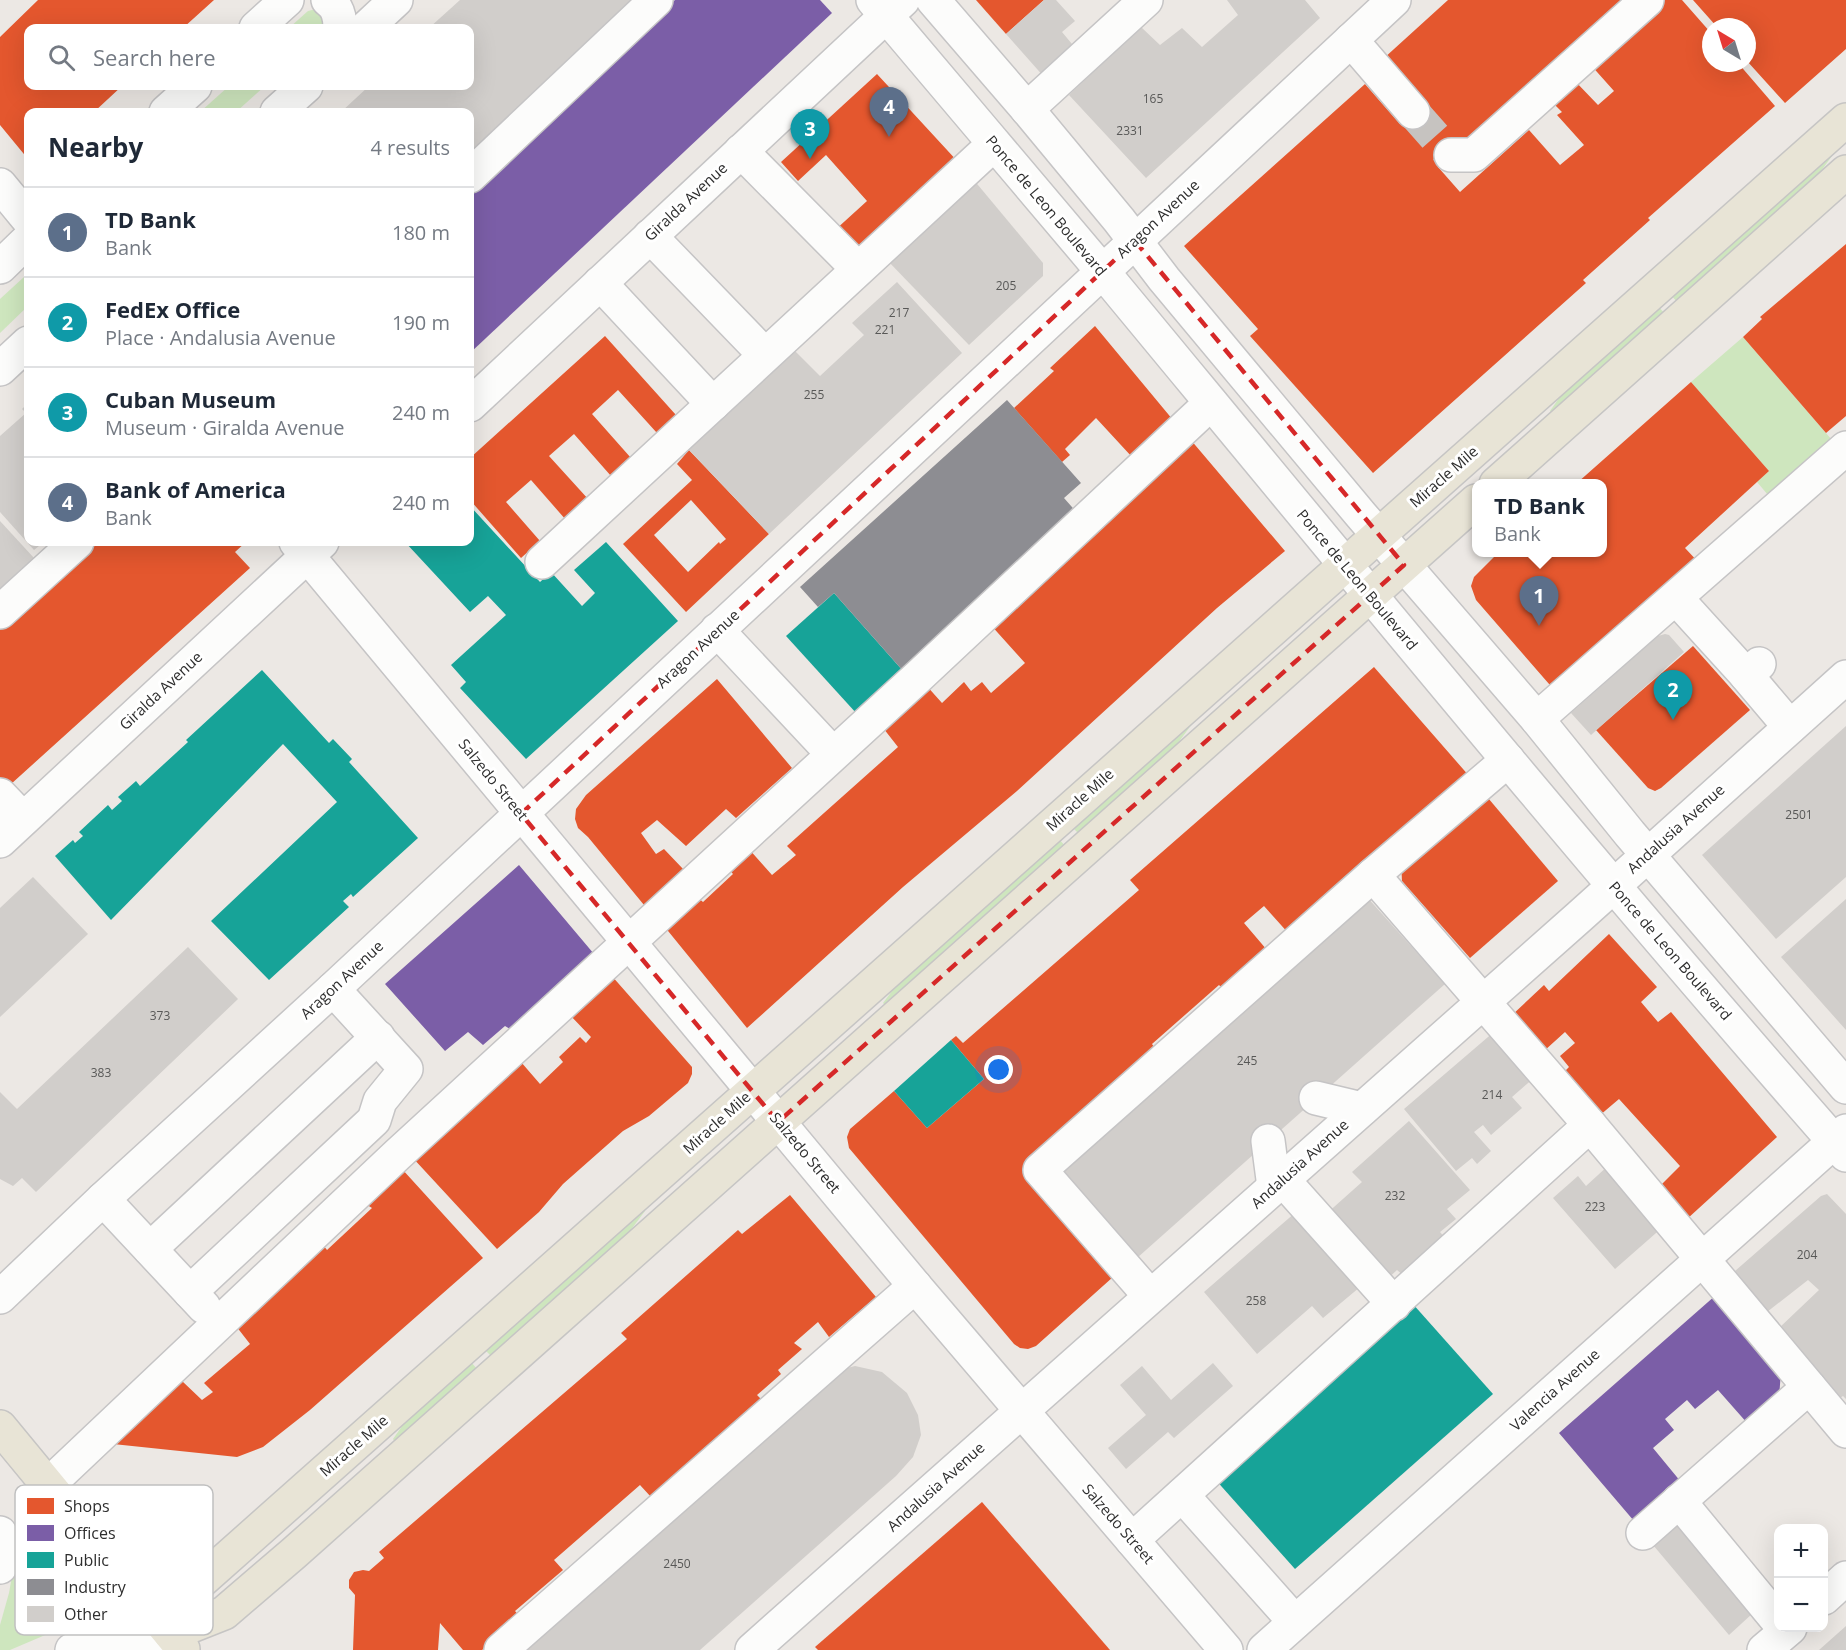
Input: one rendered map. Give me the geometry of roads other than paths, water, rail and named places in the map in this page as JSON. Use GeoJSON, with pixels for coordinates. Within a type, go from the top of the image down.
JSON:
{"type":"FeatureCollection","features":[{"type":"Feature","properties":{"kind":"main road","name":"Miracle Mile"},"geometry":{"type":"LineString","coordinates":[[213,1571],[1846,120]]}},
{"type":"Feature","properties":{"kind":"main road"},"geometry":{"type":"LineString","coordinates":[[1501,479],[1846,172]]}},
{"type":"Feature","properties":{"kind":"main road"},"geometry":{"type":"LineString","coordinates":[[213,1620],[224,1613],[460,1406],[1472,505]]}},
{"type":"Feature","properties":{"kind":"main road"},"geometry":{"type":"LineString","coordinates":[[0,1427],[48,1485]]}},
{"type":"Feature","properties":{"kind":"main road"},"geometry":{"type":"LineString","coordinates":[[173,1645],[189,1635]]}},
{"type":"Feature","properties":{"kind":"street"},"geometry":{"type":"LineString","coordinates":[[260,24],[287,0]]}},
{"type":"Feature","properties":{"kind":"street"},"geometry":{"type":"LineString","coordinates":[[328,0],[338,12],[340,24]]}},
{"type":"Feature","properties":{"kind":"street"},"geometry":{"type":"LineString","coordinates":[[370,24],[396,0]]}},
{"type":"Feature","properties":{"kind":"street"},"geometry":{"type":"LineString","coordinates":[[474,172],[656,0]]}},
{"type":"Feature","properties":{"kind":"street"},"geometry":{"type":"LineString","coordinates":[[933,0],[1027,109],[1164,279],[1404,565],[1538,719],[1648,855],[1846,1087]]}},
{"type":"Feature","properties":{"kind":"street"},"geometry":{"type":"LineString","coordinates":[[1027,109],[1146,0]]}},
{"type":"Feature","properties":{"kind":"street","name":"Aragon Avenue"},"geometry":{"type":"LineString","coordinates":[[0,1297],[1394,0]]}},
{"type":"Feature","properties":{"kind":"street"},"geometry":{"type":"LineString","coordinates":[[1451,155],[1474,155],[1647,0]]}},
{"type":"Feature","properties":{"kind":"street","name":"Ponce de Leon Boulevard"},"geometry":{"type":"LineString","coordinates":[[887,5],[994,144],[1103,272],[1344,566],[1614,886],[1842,1142]]}},
{"type":"Feature","properties":{"kind":"street","name":"Giralda Avenue"},"geometry":{"type":"LineString","coordinates":[[474,401],[741,151],[887,5]]}},
{"type":"Feature","properties":{"kind":"street"},"geometry":{"type":"LineString","coordinates":[[1351,40],[1413,112]]}},
{"type":"Feature","properties":{"kind":"street"},"geometry":{"type":"LineString","coordinates":[[170,108],[191,90]]}},
{"type":"Feature","properties":{"kind":"street"},"geometry":{"type":"LineString","coordinates":[[281,108],[302,90]]}},
{"type":"Feature","properties":{"kind":"street"},"geometry":{"type":"LineString","coordinates":[[542,562],[994,144]]}},
{"type":"Feature","properties":{"kind":"street"},"geometry":{"type":"LineString","coordinates":[[741,151],[858,269]]}},
{"type":"Feature","properties":{"kind":"street"},"geometry":{"type":"LineString","coordinates":[[0,185],[24,214]]}},
{"type":"Feature","properties":{"kind":"street"},"geometry":{"type":"LineString","coordinates":[[650,236],[765,355]]}},
{"type":"Feature","properties":{"kind":"street"},"geometry":{"type":"LineString","coordinates":[[0,267],[24,244]]}},
{"type":"Feature","properties":{"kind":"street"},"geometry":{"type":"LineString","coordinates":[[600,283],[713,404]]}},
{"type":"Feature","properties":{"kind":"street"},"geometry":{"type":"LineString","coordinates":[[48,1485],[397,1155],[1211,403]]}},
{"type":"Feature","properties":{"kind":"street"},"geometry":{"type":"LineString","coordinates":[[1538,719],[1846,448]]}},
{"type":"Feature","properties":{"kind":"street"},"geometry":{"type":"LineString","coordinates":[[0,612],[73,546]]}},
{"type":"Feature","properties":{"kind":"street","name":"Giralda Avenue"},"geometry":{"type":"LineString","coordinates":[[11,830],[308,546]]}},
{"type":"Feature","properties":{"kind":"street","name":"Salzedo Street"},"geometry":{"type":"LineString","coordinates":[[308,546],[521,814],[923,1295],[1226,1650]]}},
{"type":"Feature","properties":{"kind":"street"},"geometry":{"type":"LineString","coordinates":[[1676,598],[1753,669],[1790,727]]}},
{"type":"Feature","properties":{"kind":"street"},"geometry":{"type":"LineString","coordinates":[[717,630],[833,754]]}},
{"type":"Feature","properties":{"kind":"street","name":"Andalusia Avenue"},"geometry":{"type":"LineString","coordinates":[[760,1647],[1021,1411],[1484,1002],[1846,677]]}},
{"type":"Feature","properties":{"kind":"street"},"geometry":{"type":"LineString","coordinates":[[1150,1296],[1040,1170],[1373,875],[1508,760]]}},
{"type":"Feature","properties":{"kind":"street"},"geometry":{"type":"LineString","coordinates":[[0,795],[11,830]]}},
{"type":"Feature","properties":{"kind":"street"},"geometry":{"type":"LineString","coordinates":[[1373,875],[1590,1125],[1846,1431]]}},
{"type":"Feature","properties":{"kind":"street"},"geometry":{"type":"LineString","coordinates":[[190,1292],[374,1120],[380,1101],[406,1069],[333,989]]}},
{"type":"Feature","properties":{"kind":"street"},"geometry":{"type":"LineString","coordinates":[[150,1249],[378,1037]]}},
{"type":"Feature","properties":{"kind":"street"},"geometry":{"type":"LineString","coordinates":[[1316,1098],[1362,1109]]}},
{"type":"Feature","properties":{"kind":"street"},"geometry":{"type":"LineString","coordinates":[[1132,1540],[1590,1125]]}},
{"type":"Feature","properties":{"kind":"street"},"geometry":{"type":"LineString","coordinates":[[1268,1141],[1278,1183],[1394,1304]]}},
{"type":"Feature","properties":{"kind":"street","name":"Valencia Avenue"},"geometry":{"type":"LineString","coordinates":[[1264,1650],[1702,1259],[1842,1142]]}},
{"type":"Feature","properties":{"kind":"street"},"geometry":{"type":"LineString","coordinates":[[103,1199],[219,1323]]}},
{"type":"Feature","properties":{"kind":"street"},"geometry":{"type":"LineString","coordinates":[[855,1366],[923,1295]]}},
{"type":"Feature","properties":{"kind":"street"},"geometry":{"type":"LineString","coordinates":[[501,1650],[923,1295]]}},
{"type":"Feature","properties":{"kind":"street"},"geometry":{"type":"LineString","coordinates":[[1643,1533],[1809,1387]]}},
{"type":"Feature","properties":{"kind":"street"},"geometry":{"type":"LineString","coordinates":[[1182,1495],[1295,1622]]}},
{"type":"Feature","properties":{"kind":"street"},"geometry":{"type":"LineString","coordinates":[[1679,1501],[1774,1622]]}},
{"type":"Feature","properties":{"kind":"street"},"geometry":{"type":"LineString","coordinates":[[0,1533],[2,1551],[0,1567]]}},
{"type":"Feature","properties":{"kind":"street"},"geometry":{"type":"LineString","coordinates":[[1828,1594],[1846,1578]]}},
{"type":"Feature","properties":{"kind":"street"},"geometry":{"type":"LineString","coordinates":[[72,1650],[88,1645],[173,1645]]}},
{"type":"Feature","properties":{"kind":"tunnel"},"geometry":{"type":"LineString","coordinates":[[1413,112],[1451,155]]}},
{"type":"Feature","properties":{"kind":"place","name":"Bank of America"},"geometry":{"type":"Point","coordinates":[889,137]}},
{"type":"Feature","properties":{"kind":"place","name":"Cuban Museum"},"geometry":{"type":"Point","coordinates":[810,159]}},
{"type":"Feature","properties":{"kind":"place","name":"TD Bank"},"geometry":{"type":"Point","coordinates":[1539,626]}},
{"type":"Feature","properties":{"kind":"place","name":"FedEx Office"},"geometry":{"type":"Point","coordinates":[1673,720]}}]}
